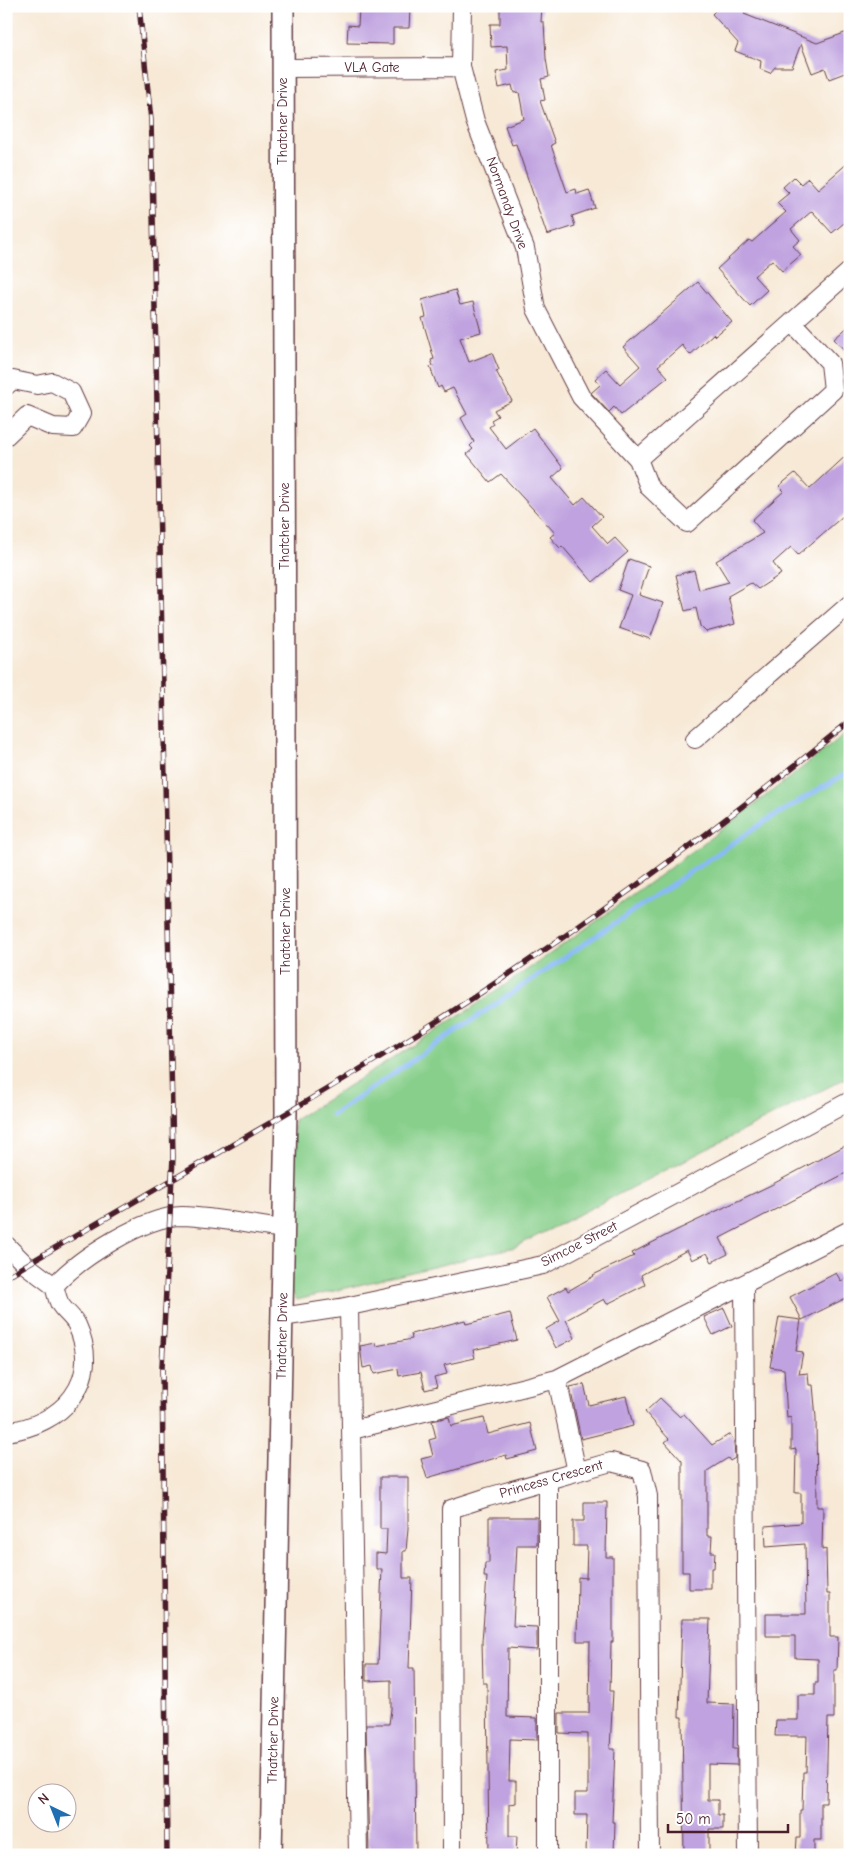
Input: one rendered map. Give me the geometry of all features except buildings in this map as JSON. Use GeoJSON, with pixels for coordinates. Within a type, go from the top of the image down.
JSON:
{"type":"FeatureCollection","features":[{"type":"Feature","properties":{"kind":"main road","name":"Thatcher Drive"},"geometry":{"type":"LineString","coordinates":[[271,1855],[286,1112],[283,6]]}},
{"type":"Feature","properties":{"kind":"street","name":"Normandy Drive"},"geometry":{"type":"LineString","coordinates":[[462,6],[461,67],[475,121],[525,248],[536,309],[581,398],[638,459],[649,487],[688,523],[833,390],[830,363],[792,322]]}},
{"type":"Feature","properties":{"kind":"street","name":"VLA Gate"},"geometry":{"type":"LineString","coordinates":[[282,68],[461,67]]}},
{"type":"Feature","properties":{"kind":"street"},"geometry":{"type":"LineString","coordinates":[[638,459],[850,271]]}},
{"type":"Feature","properties":{"kind":"street"},"geometry":{"type":"LineString","coordinates":[[6,386],[13,380],[37,385],[52,382],[71,392],[81,414],[73,428],[53,427],[27,416],[6,436]]}},
{"type":"Feature","properties":{"kind":"street"},"geometry":{"type":"LineString","coordinates":[[695,739],[850,604]]}},
{"type":"Feature","properties":{"kind":"street","name":"Simcoe Street"},"geometry":{"type":"LineString","coordinates":[[282,1317],[349,1306],[543,1264],[850,1101]]}},
{"type":"Feature","properties":{"kind":"street"},"geometry":{"type":"LineString","coordinates":[[54,1286],[69,1269],[142,1225],[181,1216],[284,1229]]}},
{"type":"Feature","properties":{"kind":"street"},"geometry":{"type":"LineString","coordinates":[[352,1430],[557,1379],[850,1230]]}},
{"type":"Feature","properties":{"kind":"street"},"geometry":{"type":"LineString","coordinates":[[6,1245],[26,1265],[54,1286],[59,1303],[76,1324],[84,1352],[83,1379],[69,1403],[48,1420],[21,1430],[6,1432]]}},
{"type":"Feature","properties":{"kind":"street"},"geometry":{"type":"LineString","coordinates":[[744,1284],[748,1855]]}},
{"type":"Feature","properties":{"kind":"street"},"geometry":{"type":"LineString","coordinates":[[349,1306],[358,1855]]}},
{"type":"Feature","properties":{"kind":"street"},"geometry":{"type":"LineString","coordinates":[[557,1379],[577,1472]]}},
{"type":"Feature","properties":{"kind":"street","name":"Princess Crescent"},"geometry":{"type":"LineString","coordinates":[[452,1855],[451,1510],[488,1497],[611,1462],[642,1470],[648,1496],[650,1855]]}},
{"type":"Feature","properties":{"kind":"street"},"geometry":{"type":"LineString","coordinates":[[548,1480],[548,1855]]}},
{"type":"Feature","properties":{"kind":"green space"},"geometry":{"type":"Polygon","coordinates":[[[850,730],[850,1076],[515,1247],[297,1300],[289,1289],[294,1120],[470,1009],[567,942],[710,838],[850,730]]]}},
{"type":"Feature","properties":{"kind":"waterway"},"geometry":{"type":"LineString","coordinates":[[332,1115],[764,822],[850,771]]}},
{"type":"Feature","properties":{"kind":"railway"},"geometry":{"type":"LineString","coordinates":[[139,6],[151,120],[173,1157],[162,1367],[167,1855]]}},
{"type":"Feature","properties":{"kind":"railway"},"geometry":{"type":"LineString","coordinates":[[6,1277],[299,1106],[513,972],[685,850],[850,721]]}}]}
